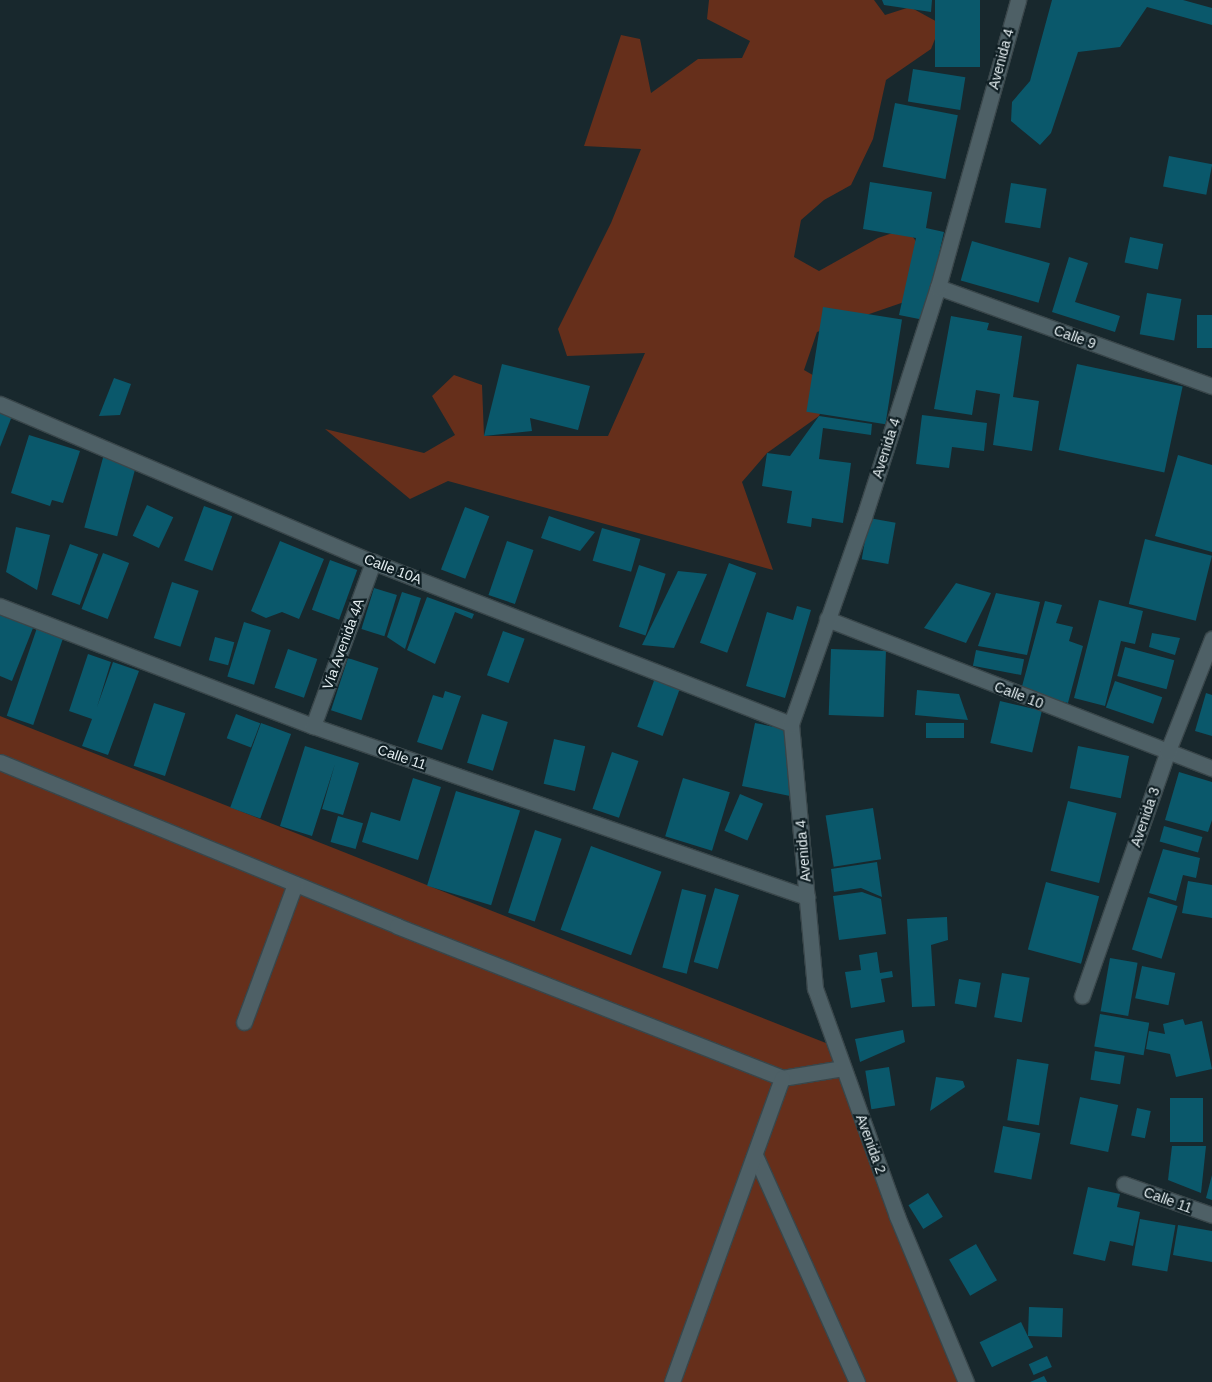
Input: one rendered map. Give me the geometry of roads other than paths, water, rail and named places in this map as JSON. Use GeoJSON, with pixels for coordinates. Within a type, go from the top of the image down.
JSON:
{"type":"FeatureCollection","features":[{"type":"Feature","properties":{"kind":"street","name":"Avenida 4"},"geometry":{"type":"LineString","coordinates":[[807,897],[791,724],[938,287],[1018,0]]}},
{"type":"Feature","properties":{"kind":"street","name":"Calle 9"},"geometry":{"type":"LineString","coordinates":[[938,287],[1212,386]]}},
{"type":"Feature","properties":{"kind":"street","name":"Calle 10A"},"geometry":{"type":"LineString","coordinates":[[0,404],[373,562],[791,724]]}},
{"type":"Feature","properties":{"kind":"street","name":"Vía Avenida 4A"},"geometry":{"type":"LineString","coordinates":[[313,726],[373,562]]}},
{"type":"Feature","properties":{"kind":"street","name":"Calle 11"},"geometry":{"type":"LineString","coordinates":[[0,606],[313,726],[807,897]]}},
{"type":"Feature","properties":{"kind":"street","name":"Calle 10"},"geometry":{"type":"LineString","coordinates":[[827,619],[1167,753],[1212,768]]}},
{"type":"Feature","properties":{"kind":"street","name":"Avenida 3"},"geometry":{"type":"LineString","coordinates":[[1082,996],[1167,753],[1212,640]]}},
{"type":"Feature","properties":{"kind":"street"},"geometry":{"type":"LineString","coordinates":[[0,762],[295,884],[782,1078],[843,1068]]}},
{"type":"Feature","properties":{"kind":"street"},"geometry":{"type":"LineString","coordinates":[[244,1022],[295,884]]}},
{"type":"Feature","properties":{"kind":"street","name":"Avenida 2"},"geometry":{"type":"LineString","coordinates":[[807,897],[815,988],[897,1216],[966,1382]]}},
{"type":"Feature","properties":{"kind":"street"},"geometry":{"type":"LineString","coordinates":[[672,1382],[782,1078]]}},
{"type":"Feature","properties":{"kind":"street"},"geometry":{"type":"LineString","coordinates":[[755,1155],[857,1382]]}},
{"type":"Feature","properties":{"kind":"street","name":"Calle 11"},"geometry":{"type":"LineString","coordinates":[[1124,1184],[1212,1215]]}}]}
